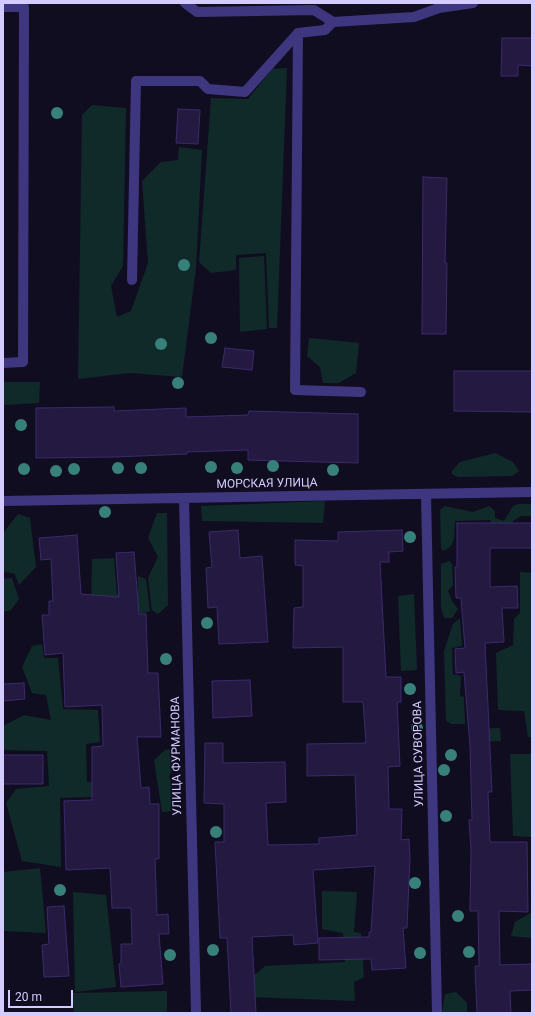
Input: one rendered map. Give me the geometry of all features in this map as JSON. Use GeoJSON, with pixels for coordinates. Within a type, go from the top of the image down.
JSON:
{"type":"FeatureCollection","features":[{"type":"Feature","properties":{"kind":"street"},"geometry":{"type":"LineString","coordinates":[[185,3],[197,12],[314,10],[333,22],[414,17],[439,5],[473,3]]}},
{"type":"Feature","properties":{"kind":"street"},"geometry":{"type":"LineString","coordinates":[[3,7],[24,8],[22,362],[3,363]]}},
{"type":"Feature","properties":{"kind":"street"},"geometry":{"type":"LineString","coordinates":[[132,280],[136,81],[200,80],[208,89],[244,92],[298,33],[325,30],[333,22]]}},
{"type":"Feature","properties":{"kind":"street"},"geometry":{"type":"LineString","coordinates":[[298,33],[295,390],[361,392]]}},
{"type":"Feature","properties":{"kind":"street","name":"МОРСКАЯ УЛИЦА"},"geometry":{"type":"LineString","coordinates":[[3,501],[532,492]]}},
{"type":"Feature","properties":{"kind":"street","name":"УЛИЦА СУВОРОВА"},"geometry":{"type":"LineString","coordinates":[[426,495],[437,1013]]}},
{"type":"Feature","properties":{"kind":"street","name":"УЛИЦА ФУРМАНОВА"},"geometry":{"type":"LineString","coordinates":[[184,498],[196,1013]]}},
{"type":"Feature","properties":{"kind":"green space"},"geometry":{"type":"Polygon","coordinates":[[[287,68],[277,328],[269,328],[266,253],[236,255],[236,270],[211,273],[199,262],[211,98],[248,99],[272,69],[287,68]]]}},
{"type":"Feature","properties":{"kind":"green space"},"geometry":{"type":"Polygon","coordinates":[[[92,105],[126,108],[123,266],[111,286],[117,317],[131,311],[148,263],[142,181],[161,162],[178,160],[179,147],[202,150],[196,268],[182,377],[130,373],[78,379],[82,115],[92,105]]]}},
{"type":"Feature","properties":{"kind":"green space"},"geometry":{"type":"Polygon","coordinates":[[[264,256],[267,329],[240,332],[239,258],[264,256]]]}},
{"type":"Feature","properties":{"kind":"green space"},"geometry":{"type":"Polygon","coordinates":[[[309,338],[359,343],[356,373],[339,383],[323,383],[320,367],[307,356],[309,338]]]}},
{"type":"Feature","properties":{"kind":"green space"},"geometry":{"type":"Polygon","coordinates":[[[3,382],[40,382],[39,403],[3,405],[3,382]]]}},
{"type":"Feature","properties":{"kind":"green space"},"geometry":{"type":"Polygon","coordinates":[[[495,453],[513,462],[519,471],[512,476],[458,477],[452,474],[452,471],[460,462],[495,453]]]}},
{"type":"Feature","properties":{"kind":"green space"},"geometry":{"type":"Polygon","coordinates":[[[325,501],[323,523],[202,521],[201,506],[325,501]]]}},
{"type":"Feature","properties":{"kind":"green space"},"geometry":{"type":"Polygon","coordinates":[[[518,504],[532,504],[532,516],[521,516],[513,521],[511,525],[493,525],[490,520],[455,521],[454,539],[451,546],[444,551],[441,549],[440,510],[445,506],[473,512],[489,506],[495,511],[495,518],[504,521],[513,506],[518,504]]]}},
{"type":"Feature","properties":{"kind":"green space"},"geometry":{"type":"Polygon","coordinates":[[[157,513],[167,513],[168,605],[158,614],[152,610],[148,578],[158,557],[148,538],[157,513]]]}},
{"type":"Feature","properties":{"kind":"green space"},"geometry":{"type":"Polygon","coordinates":[[[18,514],[30,518],[36,567],[19,585],[15,574],[3,571],[3,533],[18,514]]]}},
{"type":"Feature","properties":{"kind":"green space"},"geometry":{"type":"Polygon","coordinates":[[[114,558],[117,594],[138,592],[138,576],[146,579],[150,611],[145,613],[91,612],[92,559],[114,558]]]}},
{"type":"Feature","properties":{"kind":"green space"},"geometry":{"type":"Polygon","coordinates":[[[449,561],[452,564],[453,585],[448,591],[452,601],[458,609],[452,618],[444,618],[441,607],[441,564],[449,561]]]}},
{"type":"Feature","properties":{"kind":"green space"},"geometry":{"type":"Polygon","coordinates":[[[520,572],[532,573],[532,737],[528,737],[524,711],[498,710],[496,653],[513,645],[514,619],[520,613],[520,572]]]}},
{"type":"Feature","properties":{"kind":"green space"},"geometry":{"type":"Polygon","coordinates":[[[12,578],[19,599],[11,610],[3,612],[3,579],[12,578]]]}},
{"type":"Feature","properties":{"kind":"green space"},"geometry":{"type":"Polygon","coordinates":[[[414,594],[417,670],[401,671],[398,596],[414,594]]]}},
{"type":"Feature","properties":{"kind":"green space"},"geometry":{"type":"Polygon","coordinates":[[[460,618],[462,646],[452,648],[453,674],[461,676],[460,696],[464,697],[465,724],[452,724],[446,721],[444,651],[453,624],[460,618]]]}},
{"type":"Feature","properties":{"kind":"green space"},"geometry":{"type":"Polygon","coordinates":[[[42,644],[44,658],[58,658],[63,709],[98,710],[100,742],[86,744],[87,782],[121,783],[93,797],[60,798],[61,867],[22,861],[6,803],[16,789],[49,786],[47,751],[4,750],[3,748],[3,726],[24,715],[51,720],[46,695],[32,693],[22,667],[32,646],[42,644]]]}},
{"type":"Feature","properties":{"kind":"green space"},"geometry":{"type":"Polygon","coordinates":[[[500,728],[501,741],[471,742],[470,729],[500,728]]]}},
{"type":"Feature","properties":{"kind":"green space"},"geometry":{"type":"Polygon","coordinates":[[[173,749],[173,766],[169,777],[175,794],[173,811],[162,812],[154,760],[165,750],[173,749]]]}},
{"type":"Feature","properties":{"kind":"green space"},"geometry":{"type":"Polygon","coordinates":[[[510,754],[532,754],[532,842],[531,837],[513,836],[510,754]]]}},
{"type":"Feature","properties":{"kind":"green space"},"geometry":{"type":"Polygon","coordinates":[[[40,868],[46,933],[3,931],[3,872],[40,868]]]}},
{"type":"Feature","properties":{"kind":"green space"},"geometry":{"type":"Polygon","coordinates":[[[322,891],[357,892],[354,932],[361,933],[364,977],[354,982],[355,1001],[251,997],[251,978],[265,966],[345,962],[343,933],[322,929],[322,891]]]}},
{"type":"Feature","properties":{"kind":"green space"},"geometry":{"type":"Polygon","coordinates":[[[73,892],[106,895],[116,987],[75,992],[73,892]]]}},
{"type":"Feature","properties":{"kind":"green space"},"geometry":{"type":"Polygon","coordinates":[[[532,912],[532,938],[511,936],[515,922],[532,912]]]}},
{"type":"Feature","properties":{"kind":"green space"},"geometry":{"type":"Polygon","coordinates":[[[167,991],[167,1013],[74,1013],[72,993],[167,991]]]}},
{"type":"Feature","properties":{"kind":"green space"},"geometry":{"type":"Polygon","coordinates":[[[456,992],[467,1003],[467,1013],[442,1013],[445,994],[456,992]]]}},
{"type":"Feature","properties":{"kind":"building"},"geometry":{"type":"Polygon","coordinates":[[[502,38],[532,38],[532,66],[518,65],[518,76],[501,76],[502,38]]]}},
{"type":"Feature","properties":{"kind":"building"},"geometry":{"type":"Polygon","coordinates":[[[178,109],[200,110],[198,144],[176,143],[178,109]]]}},
{"type":"Feature","properties":{"kind":"building"},"geometry":{"type":"Polygon","coordinates":[[[423,177],[447,178],[445,263],[447,263],[446,334],[422,334],[423,177]]]}},
{"type":"Feature","properties":{"kind":"building"},"geometry":{"type":"Polygon","coordinates":[[[225,348],[254,351],[252,370],[222,367],[225,348]]]}},
{"type":"Feature","properties":{"kind":"building"},"geometry":{"type":"Polygon","coordinates":[[[454,371],[532,371],[532,412],[454,411],[454,371]]]}},
{"type":"Feature","properties":{"kind":"building"},"geometry":{"type":"Polygon","coordinates":[[[114,407],[114,411],[186,408],[186,417],[248,415],[249,411],[358,414],[358,463],[248,460],[248,450],[187,452],[187,454],[115,457],[36,458],[36,408],[114,407]]]}},
{"type":"Feature","properties":{"kind":"building"},"geometry":{"type":"Polygon","coordinates":[[[457,523],[531,523],[532,548],[490,548],[490,587],[517,586],[518,608],[502,608],[504,642],[485,643],[492,792],[488,792],[490,842],[527,842],[528,912],[499,911],[500,965],[532,964],[532,990],[510,991],[511,1013],[477,1013],[475,966],[479,966],[478,911],[470,911],[471,849],[469,820],[472,820],[470,746],[464,672],[456,673],[455,649],[465,648],[461,598],[456,598],[455,567],[457,567],[457,523]]]}},
{"type":"Feature","properties":{"kind":"building"},"geometry":{"type":"Polygon","coordinates":[[[238,530],[240,558],[262,556],[268,642],[219,644],[217,607],[208,608],[206,568],[212,567],[209,532],[238,530]]]}},
{"type":"Feature","properties":{"kind":"building"},"geometry":{"type":"Polygon","coordinates":[[[402,530],[403,551],[389,552],[389,562],[380,562],[386,677],[401,677],[401,702],[397,702],[400,766],[388,767],[389,809],[402,809],[401,840],[409,839],[410,857],[407,928],[403,928],[406,968],[372,970],[371,959],[319,960],[319,938],[369,937],[369,932],[371,932],[375,866],[313,870],[318,943],[294,945],[293,935],[252,937],[256,1013],[231,1013],[227,938],[220,938],[215,842],[224,842],[224,804],[204,803],[205,743],[223,743],[223,763],[285,762],[286,802],[266,803],[268,845],[319,844],[319,838],[357,835],[355,775],[307,776],[307,744],[366,743],[363,702],[343,702],[343,647],[293,648],[294,608],[303,607],[303,566],[295,565],[295,540],[338,541],[338,532],[402,530]]]}},
{"type":"Feature","properties":{"kind":"building"},"geometry":{"type":"Polygon","coordinates":[[[77,535],[81,594],[119,597],[116,553],[134,552],[139,614],[146,614],[148,673],[158,673],[161,737],[137,737],[141,788],[149,787],[150,804],[159,804],[159,859],[155,859],[157,915],[168,914],[169,934],[159,934],[163,984],[121,987],[119,964],[121,963],[121,944],[132,944],[131,908],[112,908],[110,868],[66,870],[64,801],[92,800],[92,747],[103,746],[102,705],[65,707],[63,653],[45,655],[42,615],[49,615],[49,601],[53,601],[51,559],[41,560],[39,538],[77,535]]]}},
{"type":"Feature","properties":{"kind":"building"},"geometry":{"type":"Polygon","coordinates":[[[250,680],[252,716],[213,718],[212,681],[250,680]]]}},
{"type":"Feature","properties":{"kind":"building"},"geometry":{"type":"Polygon","coordinates":[[[24,683],[25,699],[3,701],[3,684],[24,683]]]}},
{"type":"Feature","properties":{"kind":"building"},"geometry":{"type":"Polygon","coordinates":[[[3,755],[43,755],[43,784],[3,784],[3,755]]]}},
{"type":"Feature","properties":{"kind":"building"},"geometry":{"type":"Polygon","coordinates":[[[64,906],[69,976],[44,977],[42,945],[49,944],[47,907],[64,906]]]}}]}
